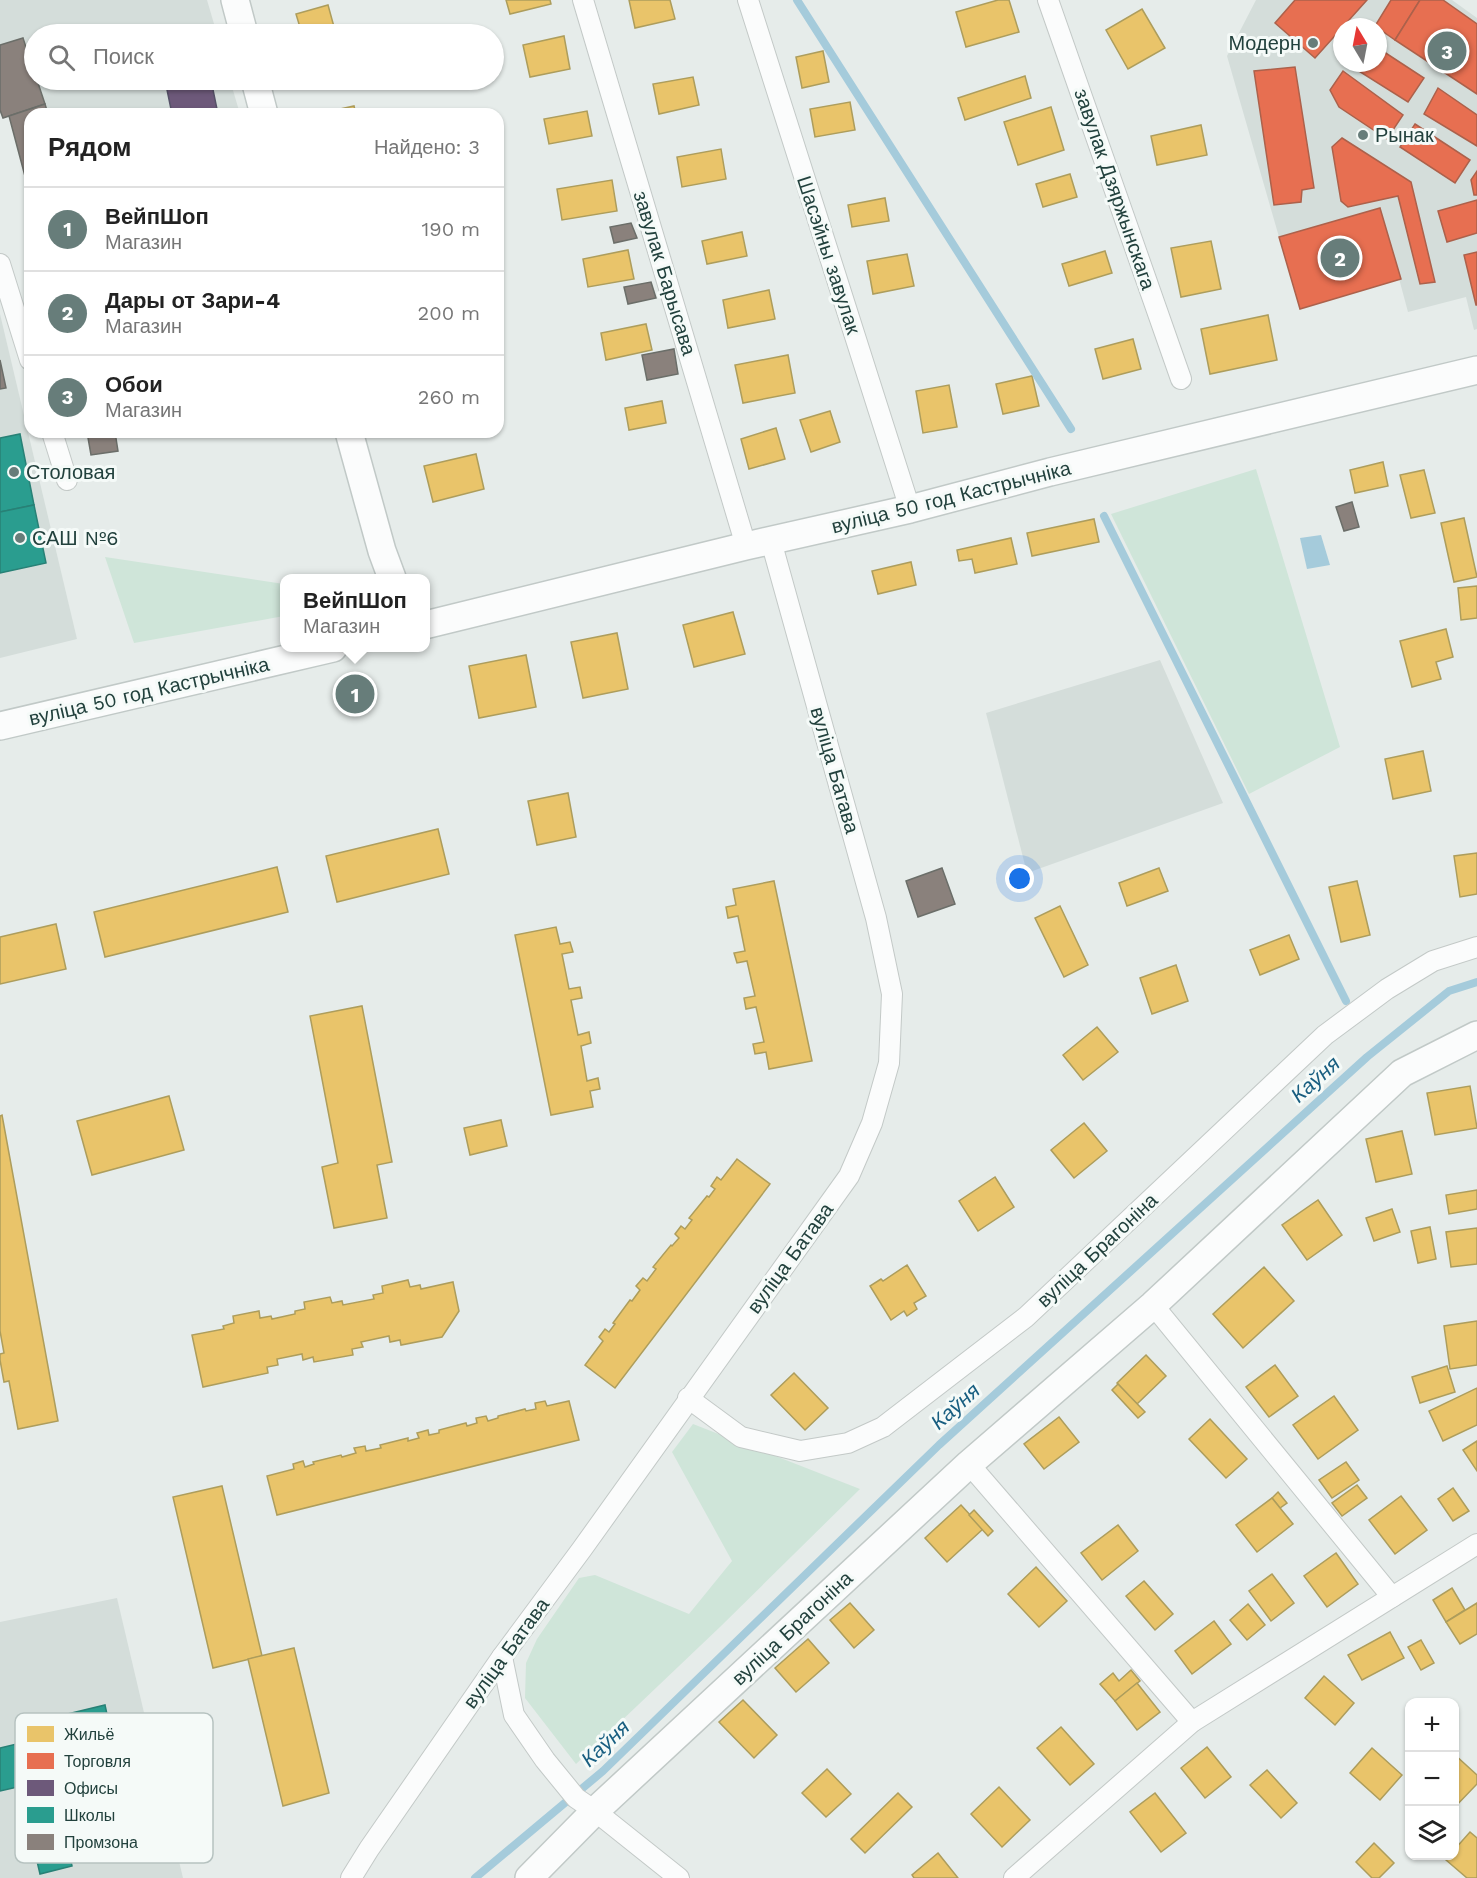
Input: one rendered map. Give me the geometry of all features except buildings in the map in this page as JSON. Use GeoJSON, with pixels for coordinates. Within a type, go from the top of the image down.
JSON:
{"type":"FeatureCollection","features":[{"type":"Feature","properties":{"kind":"street"},"geometry":{"type":"LineString","coordinates":[[235,0],[241,24]]}},
{"type":"Feature","properties":{"kind":"street","name":"завулак Барысава"},"geometry":{"type":"LineString","coordinates":[[584,0],[759,544]]}},
{"type":"Feature","properties":{"kind":"street","name":"Шасэйны завулак"},"geometry":{"type":"LineString","coordinates":[[748,0],[910,509]]}},
{"type":"Feature","properties":{"kind":"street","name":"завулак Дзяржынскага"},"geometry":{"type":"LineString","coordinates":[[1048,0],[1181,378]]}},
{"type":"Feature","properties":{"kind":"street"},"geometry":{"type":"LineString","coordinates":[[258,90],[262,108]]}},
{"type":"Feature","properties":{"kind":"street"},"geometry":{"type":"LineString","coordinates":[[0,264],[24,341]]}},
{"type":"Feature","properties":{"kind":"street","name":"вуліца 50 год Кастрычніка"},"geometry":{"type":"LineString","coordinates":[[430,624],[1477,370]]}},
{"type":"Feature","properties":{"kind":"street"},"geometry":{"type":"LineString","coordinates":[[54,438],[68,480]]}},
{"type":"Feature","properties":{"kind":"street"},"geometry":{"type":"LineString","coordinates":[[351,438],[390,574]]}},
{"type":"Feature","properties":{"kind":"street","name":"вуліца Батава"},"geometry":{"type":"LineString","coordinates":[[351,1878],[502,1657],[589,1540],[688,1398],[849,1176],[872,1123],[889,1063],[892,994],[876,918],[759,544]]}},
{"type":"Feature","properties":{"kind":"street","name":"вуліца 50 год Кастрычніка"},"geometry":{"type":"LineString","coordinates":[[0,726],[316,652]]}},
{"type":"Feature","properties":{"kind":"street","name":"вуліца Брагоніна"},"geometry":{"type":"LineString","coordinates":[[688,1398],[741,1437],[800,1451],[848,1443],[883,1427],[1026,1317],[1325,1035],[1387,988],[1424,966],[1477,947]]}},
{"type":"Feature","properties":{"kind":"street","name":"вуліца Брагоніна"},"geometry":{"type":"LineString","coordinates":[[529,1878],[586,1804],[969,1464],[1153,1305],[1402,1073],[1477,1035]]}},
{"type":"Feature","properties":{"kind":"street"},"geometry":{"type":"LineString","coordinates":[[1153,1305],[1392,1598]]}},
{"type":"Feature","properties":{"kind":"street"},"geometry":{"type":"LineString","coordinates":[[969,1464],[1192,1722]]}},
{"type":"Feature","properties":{"kind":"street"},"geometry":{"type":"LineString","coordinates":[[1014,1878],[1192,1722],[1477,1544]]}},
{"type":"Feature","properties":{"kind":"street"},"geometry":{"type":"LineString","coordinates":[[502,1657],[514,1715],[545,1760],[586,1804],[679,1878]]}},
{"type":"Feature","properties":{"kind":"shaded area"},"geometry":{"type":"Polygon","coordinates":[[[0,0],[207,0],[214,24],[24,24],[24,90],[233,90],[238,108],[24,108],[24,171],[10,116],[3,118],[0,110],[0,0]]]}},
{"type":"Feature","properties":{"kind":"shaded area","name":"Рынак"},"geometry":{"type":"Polygon","coordinates":[[[1256,0],[1452,0],[1477,18],[1477,329],[1474,330],[1466,297],[1408,312],[1380,208],[1279,237],[1227,56],[1256,0]]]}},
{"type":"Feature","properties":{"kind":"shaded area"},"geometry":{"type":"Polygon","coordinates":[[[0,314],[24,415],[24,438],[29,438],[77,639],[0,658],[0,314]]]}},
{"type":"Feature","properties":{"kind":"shaded area"},"geometry":{"type":"Polygon","coordinates":[[[1160,660],[1223,803],[1027,873],[986,713],[1160,660]]]}},
{"type":"Feature","properties":{"kind":"shaded area"},"geometry":{"type":"Polygon","coordinates":[[[117,1598],[144,1713],[15,1713],[15,1863],[179,1863],[183,1878],[0,1878],[0,1622],[117,1598]]]}},
{"type":"Feature","properties":{"kind":"green space"},"geometry":{"type":"Polygon","coordinates":[[[1256,469],[1340,747],[1249,794],[1111,514],[1256,469]]]}},
{"type":"Feature","properties":{"kind":"green space"},"geometry":{"type":"Polygon","coordinates":[[[105,557],[280,583],[280,617],[134,643],[105,557]]]}},
{"type":"Feature","properties":{"kind":"green space"},"geometry":{"type":"Polygon","coordinates":[[[693,1424],[860,1489],[576,1764],[525,1698],[526,1663],[537,1639],[579,1578],[595,1575],[689,1614],[732,1561],[672,1452],[693,1424]]]}},
{"type":"Feature","properties":{"kind":"water"},"geometry":{"type":"Polygon","coordinates":[[[1321,535],[1330,565],[1307,569],[1300,538],[1321,535]]]}},
{"type":"Feature","properties":{"kind":"waterway"},"geometry":{"type":"LineString","coordinates":[[797,0],[1071,429]]}},
{"type":"Feature","properties":{"kind":"waterway"},"geometry":{"type":"LineString","coordinates":[[1104,516],[1346,1001]]}},
{"type":"Feature","properties":{"kind":"waterway","name":"Каўня"},"geometry":{"type":"LineString","coordinates":[[475,1878],[603,1771],[939,1445],[1367,1057],[1449,991],[1477,982]]}},
{"type":"Feature","properties":{"kind":"place","name":"Модерн"},"geometry":{"type":"Point","coordinates":[1313,43]}},
{"type":"Feature","properties":{"kind":"place","name":"Обои"},"geometry":{"type":"Point","coordinates":[1447,51]}},
{"type":"Feature","properties":{"kind":"place","name":"Рынак"},"geometry":{"type":"Point","coordinates":[1363,135]}},
{"type":"Feature","properties":{"kind":"place","name":"Дары от Зари-4"},"geometry":{"type":"Point","coordinates":[1340,258]}},
{"type":"Feature","properties":{"kind":"place","name":"Столовая"},"geometry":{"type":"Point","coordinates":[14,472]}},
{"type":"Feature","properties":{"kind":"place","name":"САШ №6"},"geometry":{"type":"Point","coordinates":[20,538]}},
{"type":"Feature","properties":{"kind":"place","name":"ВейпШоп"},"geometry":{"type":"Point","coordinates":[355,694]}}]}
